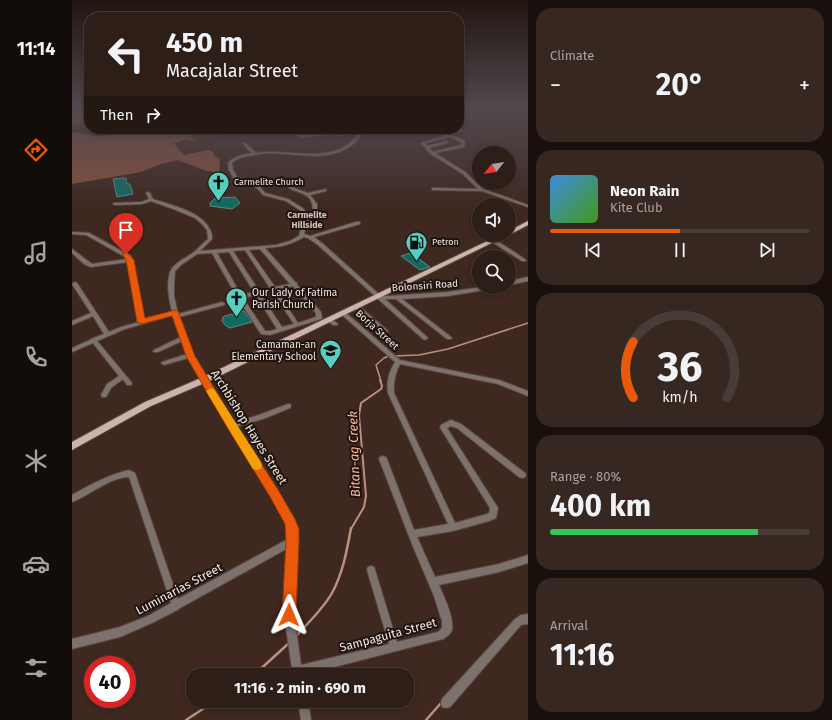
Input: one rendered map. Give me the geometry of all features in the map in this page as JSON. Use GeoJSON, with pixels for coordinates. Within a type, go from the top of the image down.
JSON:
{"type":"FeatureCollection","features":[{"type":"Feature","properties":{"kind":"main road"},"geometry":{"type":"LineString","coordinates":[[516,229],[528,223]]}},
{"type":"Feature","properties":{"kind":"main road"},"geometry":{"type":"LineString","coordinates":[[72,446],[128,414],[204,380],[326,320],[381,297],[492,242]]}},
{"type":"Feature","properties":{"kind":"street"},"geometry":{"type":"LineString","coordinates":[[196,253],[287,244],[301,235],[304,224],[304,212],[300,207],[284,199],[266,195],[256,186],[234,177],[230,168],[232,161],[236,158],[273,152],[310,156],[333,153],[351,145],[354,142]]}},
{"type":"Feature","properties":{"kind":"street"},"geometry":{"type":"LineString","coordinates":[[428,142],[423,143],[432,153],[464,173],[472,181]]}},
{"type":"Feature","properties":{"kind":"street"},"geometry":{"type":"LineString","coordinates":[[427,147],[446,142]]}},
{"type":"Feature","properties":{"kind":"street"},"geometry":{"type":"LineString","coordinates":[[432,153],[460,147],[464,144],[462,142]]}},
{"type":"Feature","properties":{"kind":"street"},"geometry":{"type":"LineString","coordinates":[[245,144],[255,154]]}},
{"type":"Feature","properties":{"kind":"street"},"geometry":{"type":"LineString","coordinates":[[291,188],[308,194],[325,190]]}},
{"type":"Feature","properties":{"kind":"street"},"geometry":{"type":"LineString","coordinates":[[433,189],[472,190]]}},
{"type":"Feature","properties":{"kind":"street"},"geometry":{"type":"LineString","coordinates":[[482,190],[528,206]]}},
{"type":"Feature","properties":{"kind":"street"},"geometry":{"type":"LineString","coordinates":[[115,204],[142,203],[151,200],[148,193]]}},
{"type":"Feature","properties":{"kind":"street"},"geometry":{"type":"LineString","coordinates":[[304,224],[313,215],[315,210],[315,204],[308,194]]}},
{"type":"Feature","properties":{"kind":"street","name":"Archbishop Hayes Street"},"geometry":{"type":"LineString","coordinates":[[151,200],[187,213],[206,226],[209,232],[210,239],[204,247],[173,271],[171,296],[175,314],[190,356],[231,426],[287,515],[292,529],[288,604],[297,668]]}},
{"type":"Feature","properties":{"kind":"street"},"geometry":{"type":"LineString","coordinates":[[310,237],[358,223]]}},
{"type":"Feature","properties":{"kind":"street"},"geometry":{"type":"LineString","coordinates":[[72,233],[93,236],[126,254],[130,260],[142,322]]}},
{"type":"Feature","properties":{"kind":"street"},"geometry":{"type":"LineString","coordinates":[[301,235],[310,237],[381,297],[425,338]]}},
{"type":"Feature","properties":{"kind":"street"},"geometry":{"type":"LineString","coordinates":[[496,242],[524,260]]}},
{"type":"Feature","properties":{"kind":"street"},"geometry":{"type":"LineString","coordinates":[[214,252],[240,297],[264,333],[281,330],[319,318],[320,315],[262,247]]}},
{"type":"Feature","properties":{"kind":"street"},"geometry":{"type":"LineString","coordinates":[[246,248],[297,325]]}},
{"type":"Feature","properties":{"kind":"street"},"geometry":{"type":"LineString","coordinates":[[72,250],[91,266],[130,260]]}},
{"type":"Feature","properties":{"kind":"street"},"geometry":{"type":"LineString","coordinates":[[230,250],[281,330]]}},
{"type":"Feature","properties":{"kind":"street"},"geometry":{"type":"LineString","coordinates":[[516,282],[528,280]]}},
{"type":"Feature","properties":{"kind":"street"},"geometry":{"type":"LineString","coordinates":[[75,284],[107,334]]}},
{"type":"Feature","properties":{"kind":"street"},"geometry":{"type":"LineString","coordinates":[[240,297],[294,284]]}},
{"type":"Feature","properties":{"kind":"street","name":"Bolonsiri Road"},"geometry":{"type":"LineString","coordinates":[[381,297],[459,293],[472,291]]}},
{"type":"Feature","properties":{"kind":"street"},"geometry":{"type":"LineString","coordinates":[[397,297],[449,338]]}},
{"type":"Feature","properties":{"kind":"street"},"geometry":{"type":"LineString","coordinates":[[72,350],[107,334],[142,322],[222,304]]}},
{"type":"Feature","properties":{"kind":"street"},"geometry":{"type":"LineString","coordinates":[[357,307],[386,331]]}},
{"type":"Feature","properties":{"kind":"street","name":"Borja Street"},"geometry":{"type":"LineString","coordinates":[[344,313],[396,360]]}},
{"type":"Feature","properties":{"kind":"street"},"geometry":{"type":"LineString","coordinates":[[72,323],[94,314]]}},
{"type":"Feature","properties":{"kind":"street"},"geometry":{"type":"LineString","coordinates":[[326,320],[330,320],[335,324]]}},
{"type":"Feature","properties":{"kind":"street"},"geometry":{"type":"LineString","coordinates":[[156,351],[183,338]]}},
{"type":"Feature","properties":{"kind":"street"},"geometry":{"type":"LineString","coordinates":[[93,340],[129,383]]}},
{"type":"Feature","properties":{"kind":"street"},"geometry":{"type":"LineString","coordinates":[[164,364],[190,356]]}},
{"type":"Feature","properties":{"kind":"street"},"geometry":{"type":"LineString","coordinates":[[453,527],[391,393],[390,386],[396,360],[499,382],[528,394]]}},
{"type":"Feature","properties":{"kind":"street"},"geometry":{"type":"LineString","coordinates":[[104,395],[109,386],[123,376]]}},
{"type":"Feature","properties":{"kind":"street"},"geometry":{"type":"LineString","coordinates":[[231,426],[261,417],[288,406]]}},
{"type":"Feature","properties":{"kind":"street"},"geometry":{"type":"LineString","coordinates":[[412,534],[453,527],[493,515],[494,508],[442,425],[451,423],[459,426],[522,475]]}},
{"type":"Feature","properties":{"kind":"street","name":"Sampaguita Street"},"geometry":{"type":"LineString","coordinates":[[316,668],[394,646],[440,636],[447,630],[447,616],[418,550],[383,459]]}},
{"type":"Feature","properties":{"kind":"street"},"geometry":{"type":"LineString","coordinates":[[72,499],[123,474],[129,473],[132,475],[176,606]]}},
{"type":"Feature","properties":{"kind":"street","name":"Luminarias Street"},"geometry":{"type":"LineString","coordinates":[[72,644],[120,632],[151,620],[292,541]]}},
{"type":"Feature","properties":{"kind":"street"},"geometry":{"type":"LineString","coordinates":[[432,582],[498,568],[528,559]]}},
{"type":"Feature","properties":{"kind":"street"},"geometry":{"type":"LineString","coordinates":[[372,570],[394,646]]}},
{"type":"Feature","properties":{"kind":"street"},"geometry":{"type":"LineString","coordinates":[[446,703],[518,622],[528,619]]}},
{"type":"Feature","properties":{"kind":"street"},"geometry":{"type":"LineString","coordinates":[[304,708],[306,720]]}},
{"type":"Feature","properties":{"kind":"shaded area"},"geometry":{"type":"Polygon","coordinates":[[[72,142],[179,142],[174,143],[184,155],[209,150],[214,153],[213,155],[220,159],[219,173],[204,170],[178,160],[158,165],[141,172],[72,184],[72,142]]]}},
{"type":"Feature","properties":{"kind":"building"},"geometry":{"type":"Polygon","coordinates":[[[126,178],[127,184],[130,184],[133,194],[117,197],[113,179],[126,178]]]}},
{"type":"Feature","properties":{"kind":"building"},"geometry":{"type":"Polygon","coordinates":[[[235,197],[240,203],[232,209],[210,206],[210,203],[215,198],[235,197]]]}},
{"type":"Feature","properties":{"kind":"building","name":"Petron"},"geometry":{"type":"Polygon","coordinates":[[[411,253],[430,267],[420,270],[401,256],[411,253]]]}},
{"type":"Feature","properties":{"kind":"building","name":"Our Lady of Fatima Parish Church"},"geometry":{"type":"Polygon","coordinates":[[[244,311],[252,322],[230,328],[222,321],[223,317],[225,316],[244,311]]]}},
{"type":"Feature","properties":{"kind":"waterway","name":"Bitan-ag Creek"},"geometry":{"type":"LineString","coordinates":[[393,356],[419,355],[448,349],[528,323]]}},
{"type":"Feature","properties":{"kind":"waterway","name":"Bitan-ag Creek"},"geometry":{"type":"LineString","coordinates":[[381,381],[376,365],[384,358],[389,356]]}},
{"type":"Feature","properties":{"kind":"waterway","name":"Bitan-ag Creek"},"geometry":{"type":"LineString","coordinates":[[351,529],[364,507],[366,496],[359,415],[361,403],[381,389],[382,386],[380,380]]}},
{"type":"Feature","properties":{"kind":"waterway","name":"Bitan-ag Creek"},"geometry":{"type":"LineString","coordinates":[[296,636],[320,610],[332,593],[342,569],[351,528]]}},
{"type":"Feature","properties":{"kind":"waterway","name":"Bitan-ag Creek"},"geometry":{"type":"LineString","coordinates":[[262,668],[289,643]]}},
{"type":"Feature","properties":{"kind":"waterway"},"geometry":{"type":"LineString","coordinates":[[426,720],[441,703]]}},
{"type":"Feature","properties":{"kind":"waterway","name":"Bitan-ag Creek"},"geometry":{"type":"LineString","coordinates":[[186,720],[204,708]]}},
{"type":"Feature","properties":{"kind":"slow traffic"},"geometry":{"type":"LineString","coordinates":[[211,391],[231,426],[257,465]]}},
{"type":"Feature","properties":{"kind":"place","name":"Carmelite Church"},"geometry":{"type":"Point","coordinates":[219,202]}},
{"type":"Feature","properties":{"kind":"place","name":"Petron"},"geometry":{"type":"Point","coordinates":[416,262]}},
{"type":"Feature","properties":{"kind":"place","name":"Our Lady of Fatima Parish Church"},"geometry":{"type":"Point","coordinates":[237,318]}},
{"type":"Feature","properties":{"kind":"place","name":"Camaman-an Elementary School"},"geometry":{"type":"Point","coordinates":[331,370]}},
{"type":"Feature","properties":{"kind":"district","name":"Carmelite Hillside"},"geometry":{"type":"Point","coordinates":[307,220]}},
{"type":"Feature","properties":{"kind":"route"},"geometry":{"type":"LineString","coordinates":[[126,254],[130,260],[142,322],[175,313],[190,356],[291,523],[292,541],[288,604],[289,615]]}}]}
